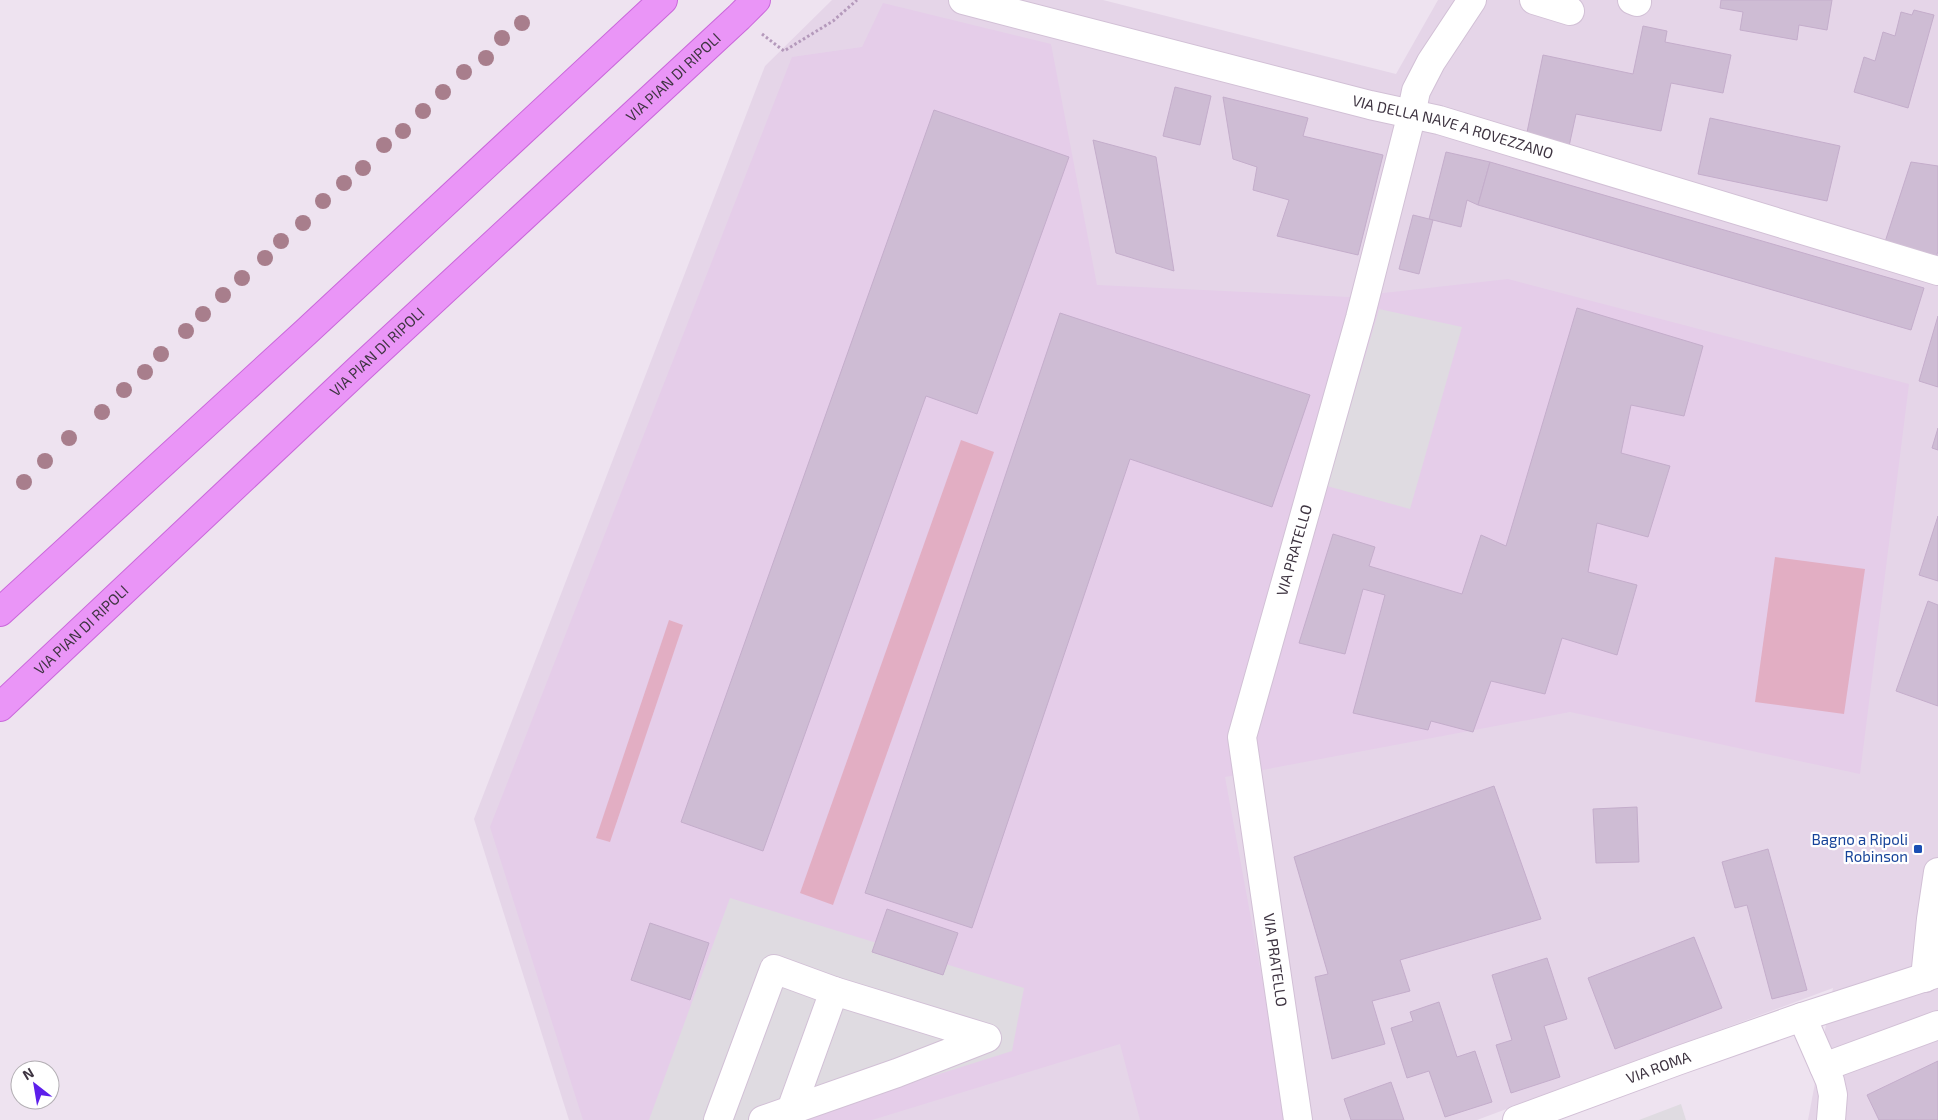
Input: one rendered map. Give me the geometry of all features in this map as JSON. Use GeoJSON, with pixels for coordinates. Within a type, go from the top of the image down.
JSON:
{"type":"FeatureCollection","features":[{"type":"Feature","properties":{"kind":"main road"},"geometry":{"type":"LineString","coordinates":[[0,612],[299,339],[663,0]]}},
{"type":"Feature","properties":{"kind":"main road","name":"VIA PIAN DI RIPOLI"},"geometry":{"type":"LineString","coordinates":[[0,707],[359,369],[748,9]]}},
{"type":"Feature","properties":{"kind":"street","name":"VIA DELLA NAVE A ROVEZZANO"},"geometry":{"type":"LineString","coordinates":[[963,0],[1360,103],[1439,120],[1938,271]]}},
{"type":"Feature","properties":{"kind":"street","name":"VIA PRATELLO"},"geometry":{"type":"LineString","coordinates":[[1298,1120],[1242,736],[1360,318],[1416,91],[1431,62],[1472,0]]}},
{"type":"Feature","properties":{"kind":"street"},"geometry":{"type":"LineString","coordinates":[[1534,0],[1570,10]]}},
{"type":"Feature","properties":{"kind":"street"},"geometry":{"type":"LineString","coordinates":[[1932,976],[1931,919],[1938,872]]}},
{"type":"Feature","properties":{"kind":"street"},"geometry":{"type":"LineString","coordinates":[[718,1120],[774,968],[834,991],[987,1038],[897,1073],[763,1120]]}},
{"type":"Feature","properties":{"kind":"street","name":"VIA ROMA"},"geometry":{"type":"LineString","coordinates":[[1517,1120],[1802,1017],[1932,976]]}},
{"type":"Feature","properties":{"kind":"street"},"geometry":{"type":"LineString","coordinates":[[791,1110],[834,991]]}},
{"type":"Feature","properties":{"kind":"street"},"geometry":{"type":"LineString","coordinates":[[1802,1017],[1824,1067],[1833,1095],[1830,1120]]}},
{"type":"Feature","properties":{"kind":"street"},"geometry":{"type":"LineString","coordinates":[[1824,1067],[1938,1025]]}},
{"type":"Feature","properties":{"kind":"path"},"geometry":{"type":"LineString","coordinates":[[748,9],[784,51],[833,21],[857,0]]}},
{"type":"Feature","properties":{"kind":"shaded area"},"geometry":{"type":"Polygon","coordinates":[[[832,0],[1103,0],[1396,74],[1438,0],[1938,0],[1938,1120],[1808,1120],[1833,988],[1477,1120],[569,1120],[474,819],[765,66],[832,0]]]}},
{"type":"Feature","properties":{"kind":"shaded area"},"geometry":{"type":"Polygon","coordinates":[[[883,3],[1051,44],[1097,285],[1348,297],[1508,279],[1909,384],[1860,774],[1570,712],[1225,777],[1288,1120],[1140,1120],[1120,1044],[872,1120],[583,1120],[490,827],[792,57],[862,47],[883,3]]]}},
{"type":"Feature","properties":{"kind":"shaded area"},"geometry":{"type":"Polygon","coordinates":[[[1379,309],[1462,327],[1410,509],[1327,486],[1379,309]]]}},
{"type":"Feature","properties":{"kind":"shaded area"},"geometry":{"type":"Polygon","coordinates":[[[961,440],[994,452],[833,905],[800,893],[961,440]]]}},
{"type":"Feature","properties":{"kind":"shaded area"},"geometry":{"type":"Polygon","coordinates":[[[1775,557],[1865,569],[1844,714],[1755,702],[1775,557]]]}},
{"type":"Feature","properties":{"kind":"shaded area"},"geometry":{"type":"Polygon","coordinates":[[[669,620],[683,625],[610,842],[596,838],[669,620]]]}},
{"type":"Feature","properties":{"kind":"shaded area"},"geometry":{"type":"Polygon","coordinates":[[[730,898],[1024,988],[1012,1051],[794,1120],[649,1120],[730,898]]]}},
{"type":"Feature","properties":{"kind":"shaded area"},"geometry":{"type":"Polygon","coordinates":[[[1681,1104],[1686,1120],[1639,1120],[1681,1104]]]}},
{"type":"Feature","properties":{"kind":"building"},"geometry":{"type":"Polygon","coordinates":[[[1721,0],[1832,0],[1827,30],[1799,25],[1797,40],[1740,30],[1743,12],[1720,8],[1721,0]]]}},
{"type":"Feature","properties":{"kind":"building"},"geometry":{"type":"Polygon","coordinates":[[[1914,10],[1934,15],[1908,108],[1854,92],[1864,57],[1875,61],[1883,32],[1895,36],[1901,12],[1912,15],[1914,10]]]}},
{"type":"Feature","properties":{"kind":"building"},"geometry":{"type":"Polygon","coordinates":[[[1643,26],[1667,31],[1665,42],[1731,55],[1723,93],[1671,83],[1661,131],[1576,114],[1568,151],[1525,142],[1543,55],[1633,74],[1643,26]]]}},
{"type":"Feature","properties":{"kind":"building"},"geometry":{"type":"Polygon","coordinates":[[[1175,87],[1211,96],[1200,145],[1163,136],[1175,87]]]}},
{"type":"Feature","properties":{"kind":"building"},"geometry":{"type":"Polygon","coordinates":[[[1223,97],[1308,118],[1303,136],[1383,155],[1358,255],[1277,236],[1289,200],[1253,190],[1257,167],[1233,159],[1223,97]]]}},
{"type":"Feature","properties":{"kind":"building"},"geometry":{"type":"Polygon","coordinates":[[[934,110],[1069,157],[977,414],[926,396],[763,851],[681,822],[934,110]]]}},
{"type":"Feature","properties":{"kind":"building"},"geometry":{"type":"Polygon","coordinates":[[[1710,118],[1840,146],[1827,201],[1698,174],[1710,118]]]}},
{"type":"Feature","properties":{"kind":"building"},"geometry":{"type":"Polygon","coordinates":[[[1093,140],[1156,157],[1174,271],[1116,253],[1093,140]]]}},
{"type":"Feature","properties":{"kind":"building"},"geometry":{"type":"Polygon","coordinates":[[[1446,152],[1490,162],[1478,205],[1467,200],[1461,227],[1429,219],[1446,152]]]}},
{"type":"Feature","properties":{"kind":"building"},"geometry":{"type":"Polygon","coordinates":[[[1490,162],[1924,288],[1911,330],[1478,205],[1490,162]]]}},
{"type":"Feature","properties":{"kind":"building"},"geometry":{"type":"Polygon","coordinates":[[[1911,162],[1938,166],[1938,251],[1936,258],[1885,242],[1911,162]]]}},
{"type":"Feature","properties":{"kind":"building"},"geometry":{"type":"Polygon","coordinates":[[[1413,215],[1433,220],[1419,274],[1399,269],[1413,215]]]}},
{"type":"Feature","properties":{"kind":"building"},"geometry":{"type":"Polygon","coordinates":[[[1577,308],[1703,346],[1684,416],[1631,405],[1621,453],[1670,466],[1648,537],[1597,523],[1588,572],[1637,585],[1617,655],[1562,638],[1545,694],[1491,681],[1473,732],[1431,721],[1428,730],[1353,713],[1385,595],[1363,589],[1345,654],[1299,643],[1333,534],[1375,547],[1369,566],[1462,594],[1481,535],[1506,546],[1577,308]]]}},
{"type":"Feature","properties":{"kind":"building"},"geometry":{"type":"Polygon","coordinates":[[[1060,313],[1310,395],[1272,507],[1130,459],[972,928],[865,893],[1060,313]]]}},
{"type":"Feature","properties":{"kind":"building"},"geometry":{"type":"Polygon","coordinates":[[[1938,316],[1938,387],[1919,381],[1938,316]]]}},
{"type":"Feature","properties":{"kind":"building"},"geometry":{"type":"Polygon","coordinates":[[[1938,428],[1938,450],[1932,448],[1938,428]]]}},
{"type":"Feature","properties":{"kind":"building"},"geometry":{"type":"Polygon","coordinates":[[[1938,516],[1938,581],[1919,575],[1938,516]]]}},
{"type":"Feature","properties":{"kind":"building"},"geometry":{"type":"Polygon","coordinates":[[[1928,601],[1938,605],[1938,706],[1896,691],[1928,601]]]}},
{"type":"Feature","properties":{"kind":"building"},"geometry":{"type":"Polygon","coordinates":[[[1494,786],[1541,919],[1400,960],[1410,991],[1372,1001],[1385,1044],[1332,1059],[1315,977],[1328,974],[1294,857],[1494,786]]]}},
{"type":"Feature","properties":{"kind":"building"},"geometry":{"type":"Polygon","coordinates":[[[1637,807],[1639,862],[1596,863],[1593,809],[1637,807]]]}},
{"type":"Feature","properties":{"kind":"building"},"geometry":{"type":"Polygon","coordinates":[[[1768,849],[1807,990],[1772,999],[1747,905],[1735,908],[1722,862],[1768,849]]]}},
{"type":"Feature","properties":{"kind":"building"},"geometry":{"type":"Polygon","coordinates":[[[887,909],[958,933],[943,975],[872,952],[887,909]]]}},
{"type":"Feature","properties":{"kind":"building"},"geometry":{"type":"Polygon","coordinates":[[[650,923],[709,943],[690,1000],[631,980],[650,923]]]}},
{"type":"Feature","properties":{"kind":"building"},"geometry":{"type":"Polygon","coordinates":[[[1694,937],[1722,1008],[1615,1049],[1588,978],[1694,937]]]}},
{"type":"Feature","properties":{"kind":"building"},"geometry":{"type":"Polygon","coordinates":[[[1547,958],[1567,1019],[1544,1026],[1560,1077],[1511,1093],[1496,1045],[1512,1040],[1492,975],[1547,958]]]}},
{"type":"Feature","properties":{"kind":"building"},"geometry":{"type":"Polygon","coordinates":[[[1439,1002],[1457,1057],[1475,1051],[1492,1102],[1445,1117],[1429,1071],[1407,1078],[1391,1028],[1413,1021],[1410,1012],[1439,1002]]]}},
{"type":"Feature","properties":{"kind":"building"},"geometry":{"type":"Polygon","coordinates":[[[1938,1061],[1938,1120],[1879,1120],[1867,1095],[1938,1061]]]}},
{"type":"Feature","properties":{"kind":"building"},"geometry":{"type":"Polygon","coordinates":[[[1391,1082],[1404,1120],[1351,1120],[1344,1099],[1391,1082]]]}},
{"type":"Feature","properties":{"kind":"place","name":"Bagno a Ripoli Robinson"},"geometry":{"type":"Point","coordinates":[1918,849]}}]}
